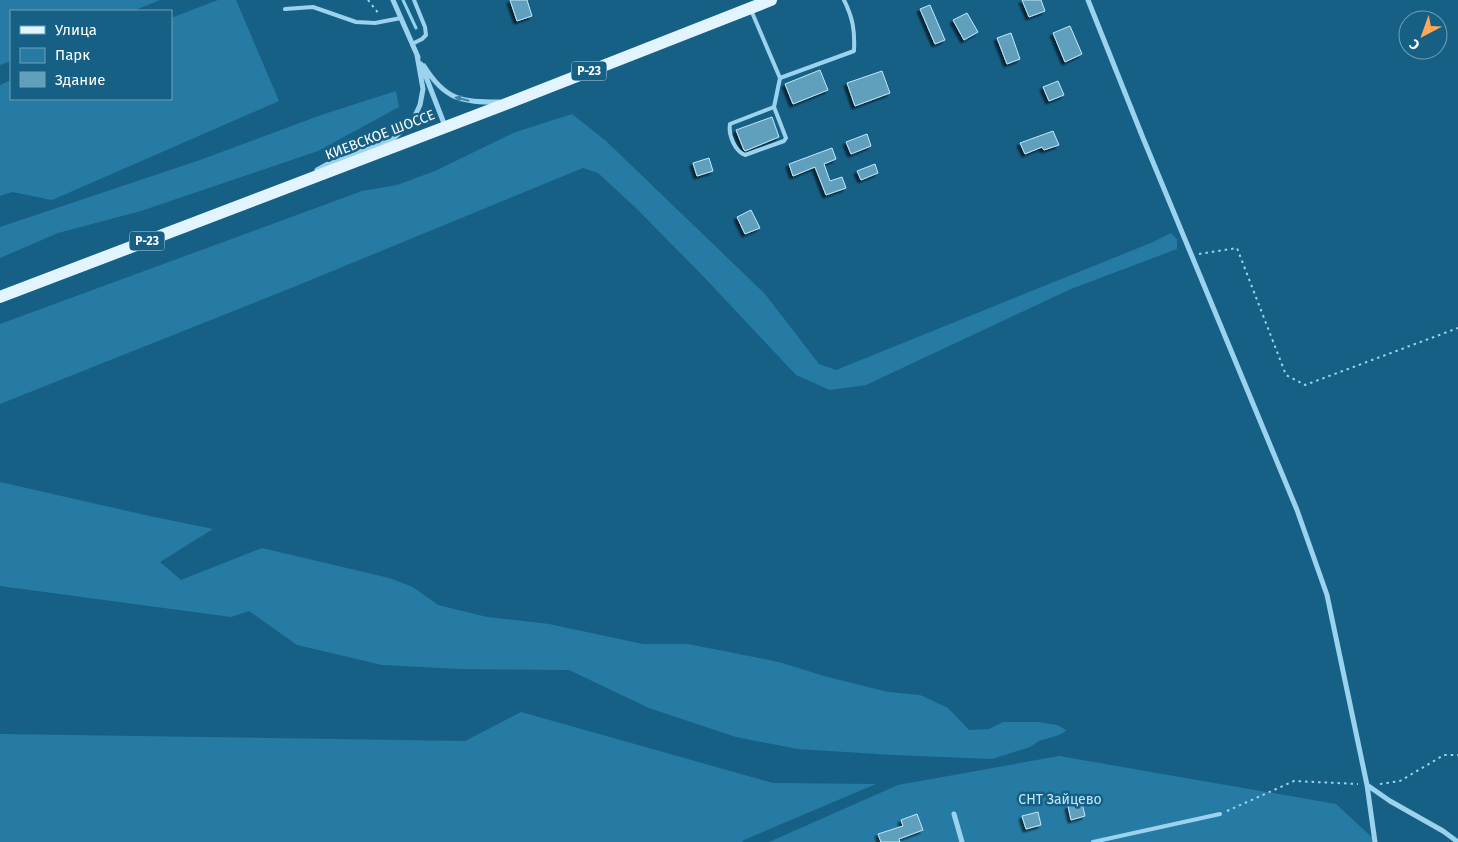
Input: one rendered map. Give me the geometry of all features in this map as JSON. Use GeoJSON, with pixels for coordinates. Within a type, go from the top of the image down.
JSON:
{"type":"FeatureCollection","features":[{"type":"Feature","properties":{"kind":"main road","name":"КИЕВСКОЕ ШОССЕ"},"geometry":{"type":"LineString","coordinates":[[0,297],[511,102],[771,0]]}},
{"type":"Feature","properties":{"kind":"street"},"geometry":{"type":"LineString","coordinates":[[393,0],[412,44],[432,79],[442,90],[462,100],[511,102]]}},
{"type":"Feature","properties":{"kind":"street"},"geometry":{"type":"LineString","coordinates":[[1088,0],[1296,510],[1327,595],[1367,785],[1375,842]]}},
{"type":"Feature","properties":{"kind":"street"},"geometry":{"type":"LineString","coordinates":[[418,55],[445,126]]}},
{"type":"Feature","properties":{"kind":"street"},"geometry":{"type":"LineString","coordinates":[[294,184],[328,164],[393,139],[413,120],[420,105],[423,89],[418,55]]}},
{"type":"Feature","properties":{"kind":"street"},"geometry":{"type":"LineString","coordinates":[[1367,785],[1390,802],[1443,831],[1458,842]]}},
{"type":"Feature","properties":{"kind":"street"},"geometry":{"type":"LineString","coordinates":[[954,814],[962,842]]}},
{"type":"Feature","properties":{"kind":"lane"},"geometry":{"type":"LineString","coordinates":[[412,44],[426,35],[425,27],[414,0]]}},
{"type":"Feature","properties":{"kind":"lane"},"geometry":{"type":"LineString","coordinates":[[780,78],[854,51],[855,35],[851,14],[844,0]]}},
{"type":"Feature","properties":{"kind":"lane"},"geometry":{"type":"LineString","coordinates":[[285,9],[313,7],[356,22],[375,23],[401,18]]}},
{"type":"Feature","properties":{"kind":"lane"},"geometry":{"type":"LineString","coordinates":[[750,8],[780,78],[774,107],[786,138],[745,155],[741,154],[733,142],[729,128],[730,124],[774,107]]}},
{"type":"Feature","properties":{"kind":"lane"},"geometry":{"type":"LineString","coordinates":[[1092,842],[1220,814]]}},
{"type":"Feature","properties":{"kind":"path"},"geometry":{"type":"LineString","coordinates":[[368,0],[385,21]]}},
{"type":"Feature","properties":{"kind":"path"},"geometry":{"type":"LineString","coordinates":[[1192,255],[1237,248],[1286,375],[1305,385],[1458,328]]}},
{"type":"Feature","properties":{"kind":"path"},"geometry":{"type":"LineString","coordinates":[[1220,814],[1294,781],[1367,785],[1400,782],[1444,755],[1458,755]]}},
{"type":"Feature","properties":{"kind":"green space"},"geometry":{"type":"Polygon","coordinates":[[[0,0],[160,0],[135,10],[10,10],[10,61],[0,65],[0,0]]]}},
{"type":"Feature","properties":{"kind":"green space"},"geometry":{"type":"Polygon","coordinates":[[[218,0],[236,0],[279,101],[52,200],[12,192],[0,196],[0,85],[10,80],[10,100],[172,100],[172,18],[218,0]]]}},
{"type":"Feature","properties":{"kind":"green space"},"geometry":{"type":"Polygon","coordinates":[[[396,91],[399,107],[318,151],[141,211],[58,233],[0,258],[0,227],[200,160],[321,115],[396,91]]]}},
{"type":"Feature","properties":{"kind":"green space"},"geometry":{"type":"Polygon","coordinates":[[[572,114],[606,141],[765,294],[819,364],[836,370],[1153,242],[1171,233],[1177,239],[1177,249],[1071,289],[866,385],[830,390],[796,375],[636,208],[598,173],[583,168],[296,286],[0,404],[0,324],[362,191],[397,185],[435,171],[513,133],[572,114]]]}},
{"type":"Feature","properties":{"kind":"green space"},"geometry":{"type":"Polygon","coordinates":[[[0,482],[213,529],[160,562],[181,580],[262,548],[389,578],[413,587],[438,605],[487,617],[549,624],[643,644],[688,644],[779,662],[824,676],[888,692],[920,695],[948,708],[969,730],[989,729],[1003,722],[1038,722],[1057,725],[1066,731],[1039,741],[1030,747],[992,759],[797,749],[736,737],[649,708],[569,670],[459,669],[382,665],[297,645],[249,611],[231,617],[0,586],[0,482]]]}},
{"type":"Feature","properties":{"kind":"green space"},"geometry":{"type":"Polygon","coordinates":[[[521,712],[773,783],[876,784],[742,842],[0,842],[0,734],[465,741],[521,712]]]}},
{"type":"Feature","properties":{"kind":"green space","name":"СНТ Зайцево"},"geometry":{"type":"Polygon","coordinates":[[[1059,756],[1336,804],[1377,842],[769,842],[898,785],[1059,756]]]}},
{"type":"Feature","properties":{"kind":"building"},"geometry":{"type":"Polygon","coordinates":[[[510,0],[527,0],[532,16],[517,21],[510,0]]]}},
{"type":"Feature","properties":{"kind":"building"},"geometry":{"type":"Polygon","coordinates":[[[1022,0],[1041,0],[1045,11],[1029,17],[1022,0]]]}},
{"type":"Feature","properties":{"kind":"building"},"geometry":{"type":"Polygon","coordinates":[[[930,5],[945,40],[935,44],[920,9],[930,5]]]}},
{"type":"Feature","properties":{"kind":"building"},"geometry":{"type":"Polygon","coordinates":[[[967,13],[978,32],[964,40],[953,20],[967,13]]]}},
{"type":"Feature","properties":{"kind":"building"},"geometry":{"type":"Polygon","coordinates":[[[1070,26],[1082,54],[1065,62],[1053,33],[1070,26]]]}},
{"type":"Feature","properties":{"kind":"building"},"geometry":{"type":"Polygon","coordinates":[[[1011,33],[1020,59],[1007,64],[997,38],[1011,33]]]}},
{"type":"Feature","properties":{"kind":"building"},"geometry":{"type":"Polygon","coordinates":[[[820,70],[828,90],[793,104],[785,84],[820,70]]]}},
{"type":"Feature","properties":{"kind":"building"},"geometry":{"type":"Polygon","coordinates":[[[882,71],[890,93],[855,106],[847,83],[882,71]]]}},
{"type":"Feature","properties":{"kind":"building"},"geometry":{"type":"Polygon","coordinates":[[[1058,81],[1064,95],[1049,101],[1043,87],[1058,81]]]}},
{"type":"Feature","properties":{"kind":"building"},"geometry":{"type":"Polygon","coordinates":[[[772,117],[779,137],[745,151],[736,130],[772,117]]]}},
{"type":"Feature","properties":{"kind":"building"},"geometry":{"type":"Polygon","coordinates":[[[1053,131],[1059,145],[1044,150],[1042,147],[1025,154],[1020,143],[1053,131]]]}},
{"type":"Feature","properties":{"kind":"building"},"geometry":{"type":"Polygon","coordinates":[[[867,134],[871,146],[851,154],[846,142],[867,134]]]}},
{"type":"Feature","properties":{"kind":"building"},"geometry":{"type":"Polygon","coordinates":[[[832,148],[836,159],[824,164],[830,181],[842,177],[846,188],[826,195],[815,167],[793,176],[789,164],[832,148]]]}},
{"type":"Feature","properties":{"kind":"building"},"geometry":{"type":"Polygon","coordinates":[[[709,158],[713,171],[697,176],[693,163],[709,158]]]}},
{"type":"Feature","properties":{"kind":"building"},"geometry":{"type":"Polygon","coordinates":[[[875,164],[878,173],[861,180],[857,171],[875,164]]]}},
{"type":"Feature","properties":{"kind":"building"},"geometry":{"type":"Polygon","coordinates":[[[751,210],[760,228],[745,234],[737,217],[751,210]]]}},
{"type":"Feature","properties":{"kind":"building"},"geometry":{"type":"Polygon","coordinates":[[[1082,803],[1085,816],[1071,820],[1068,806],[1082,803]]]}},
{"type":"Feature","properties":{"kind":"building"},"geometry":{"type":"Polygon","coordinates":[[[1038,812],[1041,825],[1026,829],[1022,816],[1038,812]]]}},
{"type":"Feature","properties":{"kind":"building"},"geometry":{"type":"Polygon","coordinates":[[[917,814],[923,830],[899,839],[900,842],[881,842],[878,834],[903,826],[901,820],[917,814]]]}},
{"type":"Feature","properties":{"kind":"waterway"},"geometry":{"type":"LineString","coordinates":[[403,0],[416,28]]}}]}
